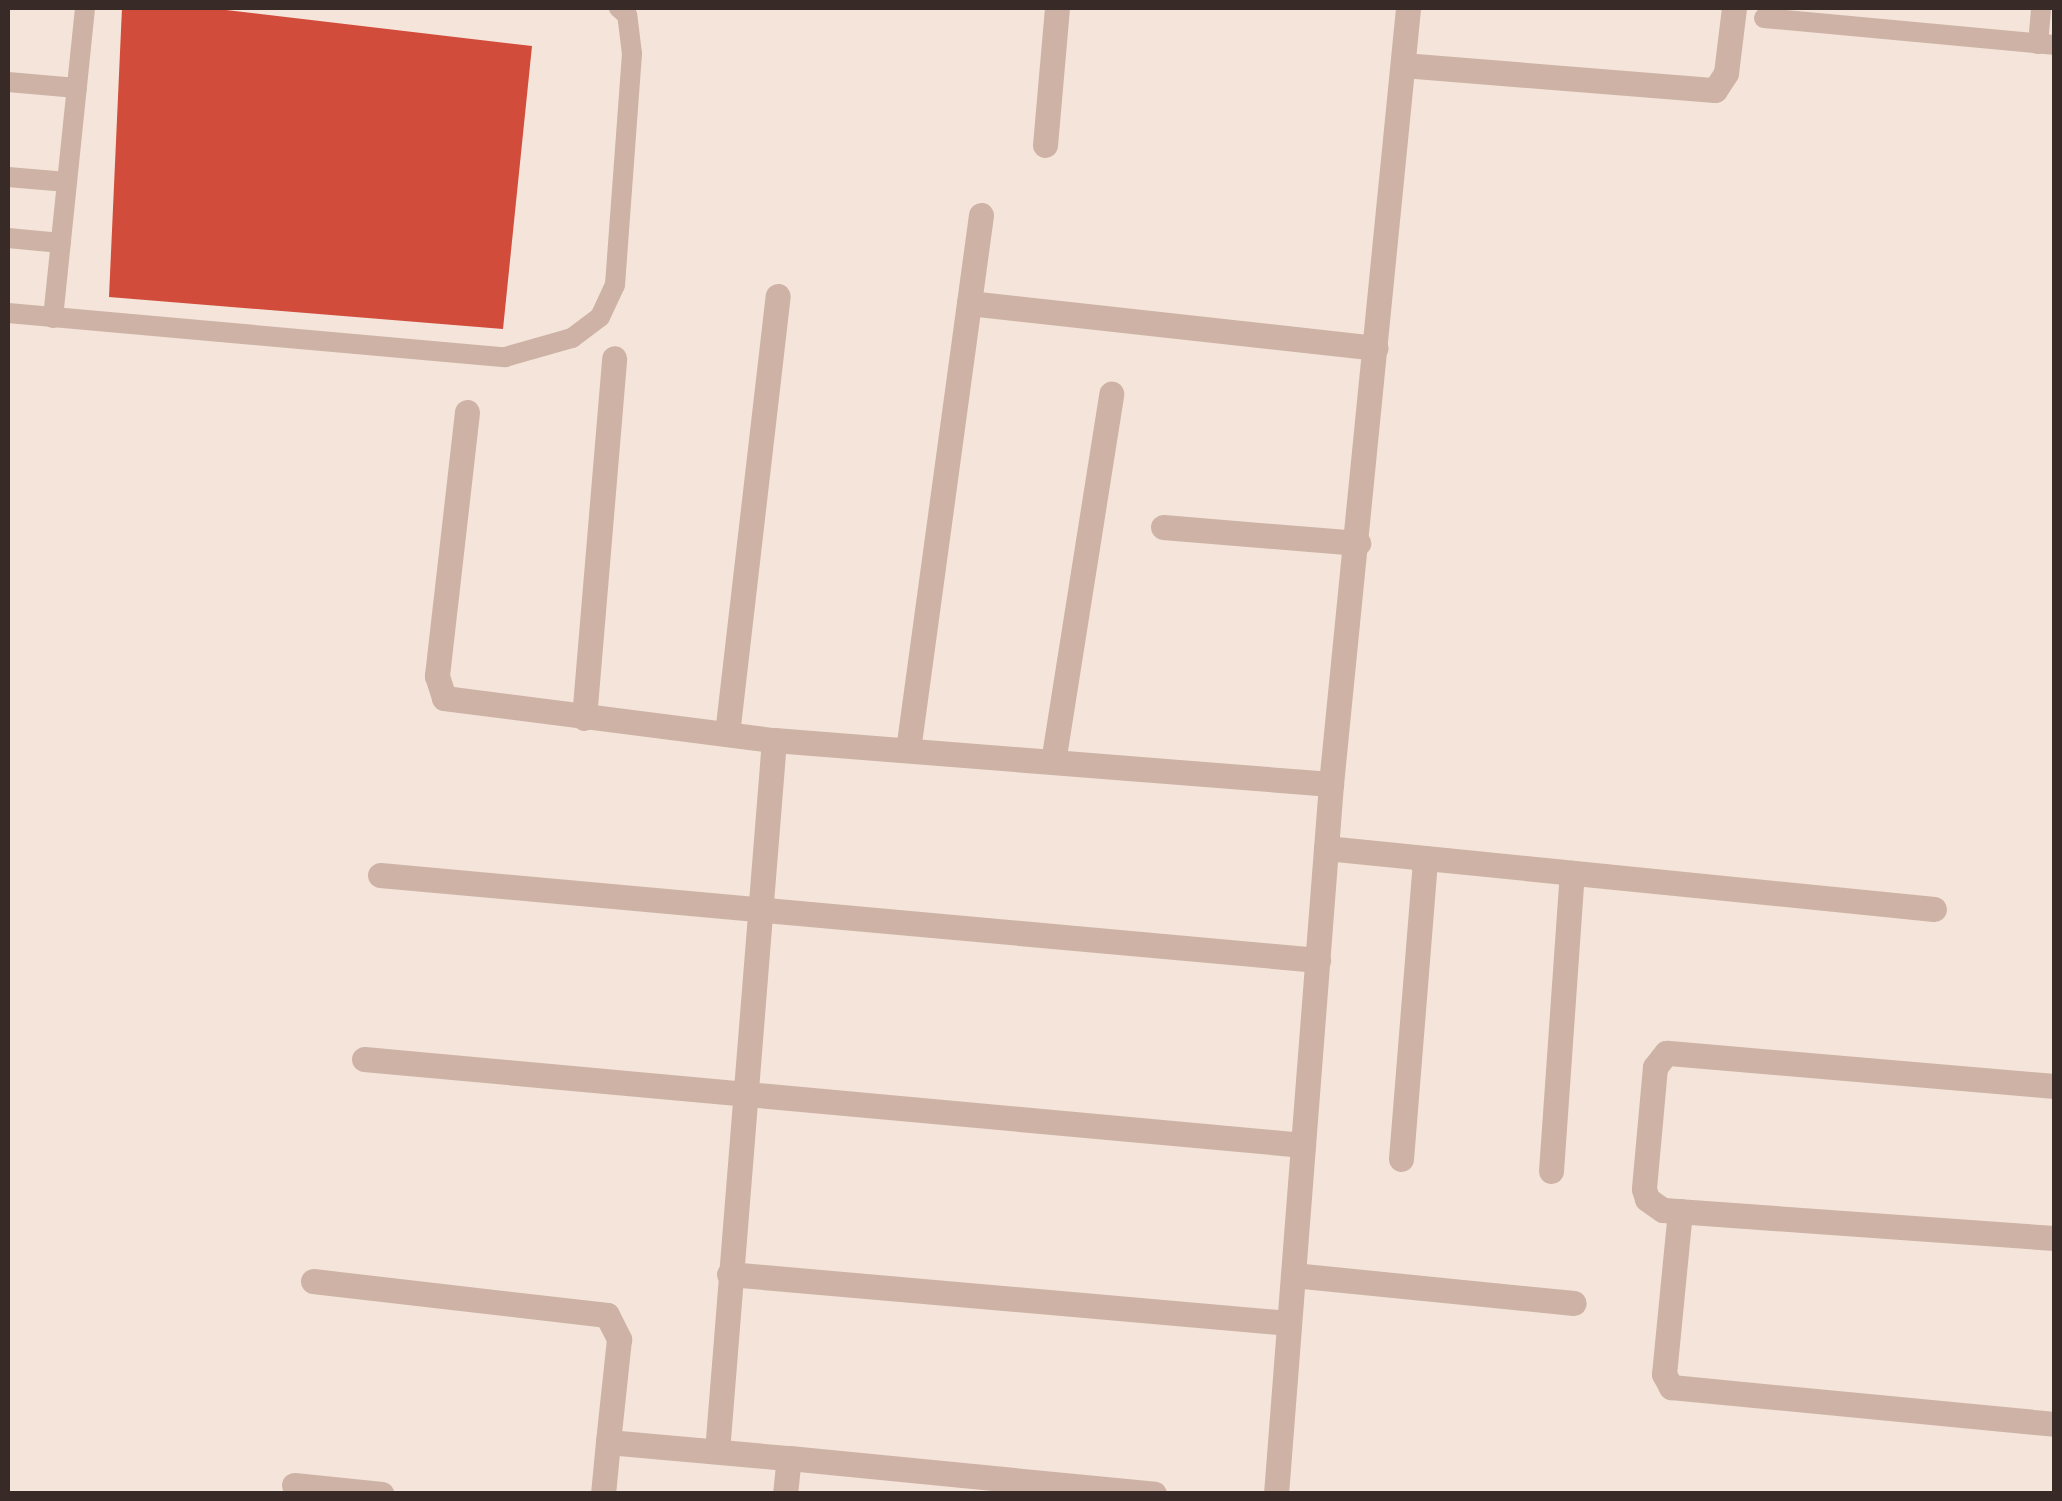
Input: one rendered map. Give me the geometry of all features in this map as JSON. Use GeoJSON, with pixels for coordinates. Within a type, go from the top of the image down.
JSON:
{"type":"FeatureCollection","features":[{"type":"Feature","properties":{"kind":"street"},"geometry":{"type":"LineString","coordinates":[[1044,145],[1057,8]]}},
{"type":"Feature","properties":{"kind":"street"},"geometry":{"type":"LineString","coordinates":[[1276,1494],[1331,784],[1358,543],[1408,8]]}},
{"type":"Feature","properties":{"kind":"street"},"geometry":{"type":"LineString","coordinates":[[1403,66],[1716,90],[1726,73],[1734,8]]}},
{"type":"Feature","properties":{"kind":"street"},"geometry":{"type":"LineString","coordinates":[[908,750],[981,214]]}},
{"type":"Feature","properties":{"kind":"street"},"geometry":{"type":"LineString","coordinates":[[728,734],[778,296]]}},
{"type":"Feature","properties":{"kind":"street"},"geometry":{"type":"LineString","coordinates":[[969,303],[1376,348]]}},
{"type":"Feature","properties":{"kind":"street"},"geometry":{"type":"LineString","coordinates":[[584,718],[614,358]]}},
{"type":"Feature","properties":{"kind":"street"},"geometry":{"type":"LineString","coordinates":[[1053,762],[1110,394]]}},
{"type":"Feature","properties":{"kind":"street"},"geometry":{"type":"LineString","coordinates":[[468,412],[438,690],[459,703],[774,740],[1331,784]]}},
{"type":"Feature","properties":{"kind":"street"},"geometry":{"type":"LineString","coordinates":[[1163,527],[1358,543]]}},
{"type":"Feature","properties":{"kind":"street"},"geometry":{"type":"LineString","coordinates":[[717,1452],[774,740]]}},
{"type":"Feature","properties":{"kind":"street"},"geometry":{"type":"LineString","coordinates":[[1326,848],[1934,909]]}},
{"type":"Feature","properties":{"kind":"street"},"geometry":{"type":"LineString","coordinates":[[1401,1159],[1424,858]]}},
{"type":"Feature","properties":{"kind":"street"},"geometry":{"type":"LineString","coordinates":[[1551,1171],[1572,873]]}},
{"type":"Feature","properties":{"kind":"street"},"geometry":{"type":"LineString","coordinates":[[380,875],[1318,960]]}},
{"type":"Feature","properties":{"kind":"street"},"geometry":{"type":"LineString","coordinates":[[2054,1086],[1666,1053],[1655,1067],[1644,1189],[1653,1206],[1680,1211],[2054,1238]]}},
{"type":"Feature","properties":{"kind":"street"},"geometry":{"type":"LineString","coordinates":[[364,1059],[745,1090],[1303,1145]]}},
{"type":"Feature","properties":{"kind":"street"},"geometry":{"type":"LineString","coordinates":[[1680,1211],[1664,1374],[1671,1386],[2054,1424]]}},
{"type":"Feature","properties":{"kind":"street"},"geometry":{"type":"LineString","coordinates":[[729,1274],[1289,1323]]}},
{"type":"Feature","properties":{"kind":"street"},"geometry":{"type":"LineString","coordinates":[[1293,1275],[1574,1303]]}},
{"type":"Feature","properties":{"kind":"street"},"geometry":{"type":"LineString","coordinates":[[312,1280],[607,1314],[619,1339],[603,1494]]}},
{"type":"Feature","properties":{"kind":"street"},"geometry":{"type":"LineString","coordinates":[[608,1442],[789,1458],[1041,1488],[1154,1494]]}},
{"type":"Feature","properties":{"kind":"street"},"geometry":{"type":"LineString","coordinates":[[785,1494],[789,1458]]}},
{"type":"Feature","properties":{"kind":"street"},"geometry":{"type":"LineString","coordinates":[[294,1484],[382,1494]]}},
{"type":"Feature","properties":{"kind":"lane"},"geometry":{"type":"LineString","coordinates":[[53,318],[85,8]]}},
{"type":"Feature","properties":{"kind":"lane"},"geometry":{"type":"LineString","coordinates":[[8,313],[504,357],[572,338],[600,317],[615,285],[632,54],[626,16],[618,8]]}},
{"type":"Feature","properties":{"kind":"lane"},"geometry":{"type":"LineString","coordinates":[[1764,18],[2046,44],[2041,8]]}},
{"type":"Feature","properties":{"kind":"lane"},"geometry":{"type":"LineString","coordinates":[[8,82],[77,88]]}},
{"type":"Feature","properties":{"kind":"lane"},"geometry":{"type":"LineString","coordinates":[[8,176],[66,182]]}},
{"type":"Feature","properties":{"kind":"lane"},"geometry":{"type":"LineString","coordinates":[[8,238],[61,243]]}},
{"type":"Feature","properties":{"kind":"building"},"geometry":{"type":"Polygon","coordinates":[[[122,8],[209,8],[532,46],[503,329],[109,297],[122,8]]]}}]}
